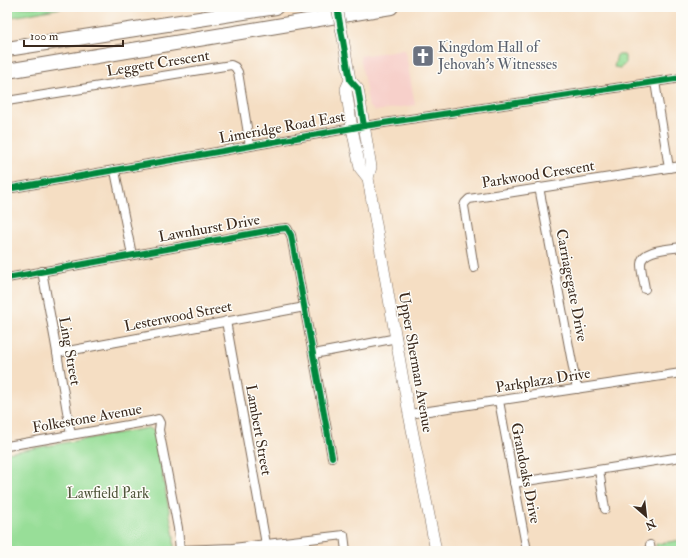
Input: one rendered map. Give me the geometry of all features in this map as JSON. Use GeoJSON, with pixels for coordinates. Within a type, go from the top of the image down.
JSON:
{"type":"FeatureCollection","features":[{"type":"Feature","properties":{"kind":"highway"},"geometry":{"type":"LineString","coordinates":[[7,49],[276,7]]}},
{"type":"Feature","properties":{"kind":"highway"},"geometry":{"type":"LineString","coordinates":[[7,71],[391,7]]}},
{"type":"Feature","properties":{"kind":"main road","name":"Upper Sherman Avenue"},"geometry":{"type":"LineString","coordinates":[[337,7],[350,80],[358,89],[371,167],[368,178],[409,414],[436,551]]}},
{"type":"Feature","properties":{"kind":"main road","name":"Upper Sherman Avenue"},"geometry":{"type":"LineString","coordinates":[[350,80],[346,89],[352,128],[360,168],[368,178]]}},
{"type":"Feature","properties":{"kind":"street","name":"Leggett Crescent"},"geometry":{"type":"LineString","coordinates":[[7,102],[231,66],[235,67],[238,72],[250,146]]}},
{"type":"Feature","properties":{"kind":"street","name":"Limeridge Road East"},"geometry":{"type":"LineString","coordinates":[[7,190],[364,126],[681,78]]}},
{"type":"Feature","properties":{"kind":"street"},"geometry":{"type":"LineString","coordinates":[[655,82],[668,168]]}},
{"type":"Feature","properties":{"kind":"street","name":"Parkwood Crescent"},"geometry":{"type":"LineString","coordinates":[[474,268],[464,206],[466,201],[474,197],[681,166]]}},
{"type":"Feature","properties":{"kind":"street"},"geometry":{"type":"LineString","coordinates":[[115,171],[132,255]]}},
{"type":"Feature","properties":{"kind":"street","name":"Carriagegate Drive"},"geometry":{"type":"LineString","coordinates":[[539,187],[577,389]]}},
{"type":"Feature","properties":{"kind":"street","name":"Lawnhurst Drive"},"geometry":{"type":"LineString","coordinates":[[7,278],[277,228],[287,228],[292,234],[332,457]]}},
{"type":"Feature","properties":{"kind":"street"},"geometry":{"type":"LineString","coordinates":[[645,289],[641,263],[642,257],[649,253],[681,248]]}},
{"type":"Feature","properties":{"kind":"street","name":"Ling Street"},"geometry":{"type":"LineString","coordinates":[[42,272],[71,435]]}},
{"type":"Feature","properties":{"kind":"street","name":"Lesterwood Street"},"geometry":{"type":"LineString","coordinates":[[57,353],[305,307]]}},
{"type":"Feature","properties":{"kind":"street","name":"Lambert Street"},"geometry":{"type":"LineString","coordinates":[[226,321],[226,329],[266,544]]}},
{"type":"Feature","properties":{"kind":"street"},"geometry":{"type":"LineString","coordinates":[[314,354],[397,338]]}},
{"type":"Feature","properties":{"kind":"street","name":"Parkplaza Drive"},"geometry":{"type":"LineString","coordinates":[[409,414],[681,373]]}},
{"type":"Feature","properties":{"kind":"street","name":"Grandoaks Drive"},"geometry":{"type":"LineString","coordinates":[[499,401],[526,551]]}},
{"type":"Feature","properties":{"kind":"street","name":"Folkestone Avenue"},"geometry":{"type":"LineString","coordinates":[[7,446],[158,419],[160,422],[159,430],[178,528],[180,550]]}},
{"type":"Feature","properties":{"kind":"street"},"geometry":{"type":"LineString","coordinates":[[514,483],[681,457]]}},
{"type":"Feature","properties":{"kind":"street"},"geometry":{"type":"LineString","coordinates":[[599,470],[605,509]]}},
{"type":"Feature","properties":{"kind":"street"},"geometry":{"type":"LineString","coordinates":[[180,550],[233,548],[344,535],[346,551]]}},
{"type":"Feature","properties":{"kind":"shaded area"},"geometry":{"type":"Polygon","coordinates":[[[405,49],[415,105],[376,111],[369,107],[360,56],[405,49]]]}},
{"type":"Feature","properties":{"kind":"green space"},"geometry":{"type":"Polygon","coordinates":[[[7,7],[67,7],[7,18],[7,7]]]}},
{"type":"Feature","properties":{"kind":"green space"},"geometry":{"type":"Polygon","coordinates":[[[617,55],[625,56],[625,64],[620,68],[614,67],[617,55]]]}},
{"type":"Feature","properties":{"kind":"green space","name":"Lawfield Park"},"geometry":{"type":"Polygon","coordinates":[[[148,428],[153,430],[155,434],[174,537],[174,551],[7,551],[7,453],[148,428]]]}},
{"type":"Feature","properties":{"kind":"green space"},"geometry":{"type":"Polygon","coordinates":[[[681,540],[681,551],[657,551],[656,544],[681,540]]]}},
{"type":"Feature","properties":{"kind":"cycle path"},"geometry":{"type":"LineString","coordinates":[[337,7],[350,80],[358,89],[364,126]]}},
{"type":"Feature","properties":{"kind":"cycle path"},"geometry":{"type":"LineString","coordinates":[[7,189],[364,126],[681,78]]}},
{"type":"Feature","properties":{"kind":"cycle path"},"geometry":{"type":"LineString","coordinates":[[7,278],[287,228],[291,235],[332,457]]}},
{"type":"Feature","properties":{"kind":"place","name":"Kingdom Hall of Jehovah's Witnesses"},"geometry":{"type":"Point","coordinates":[423,56]}}]}
